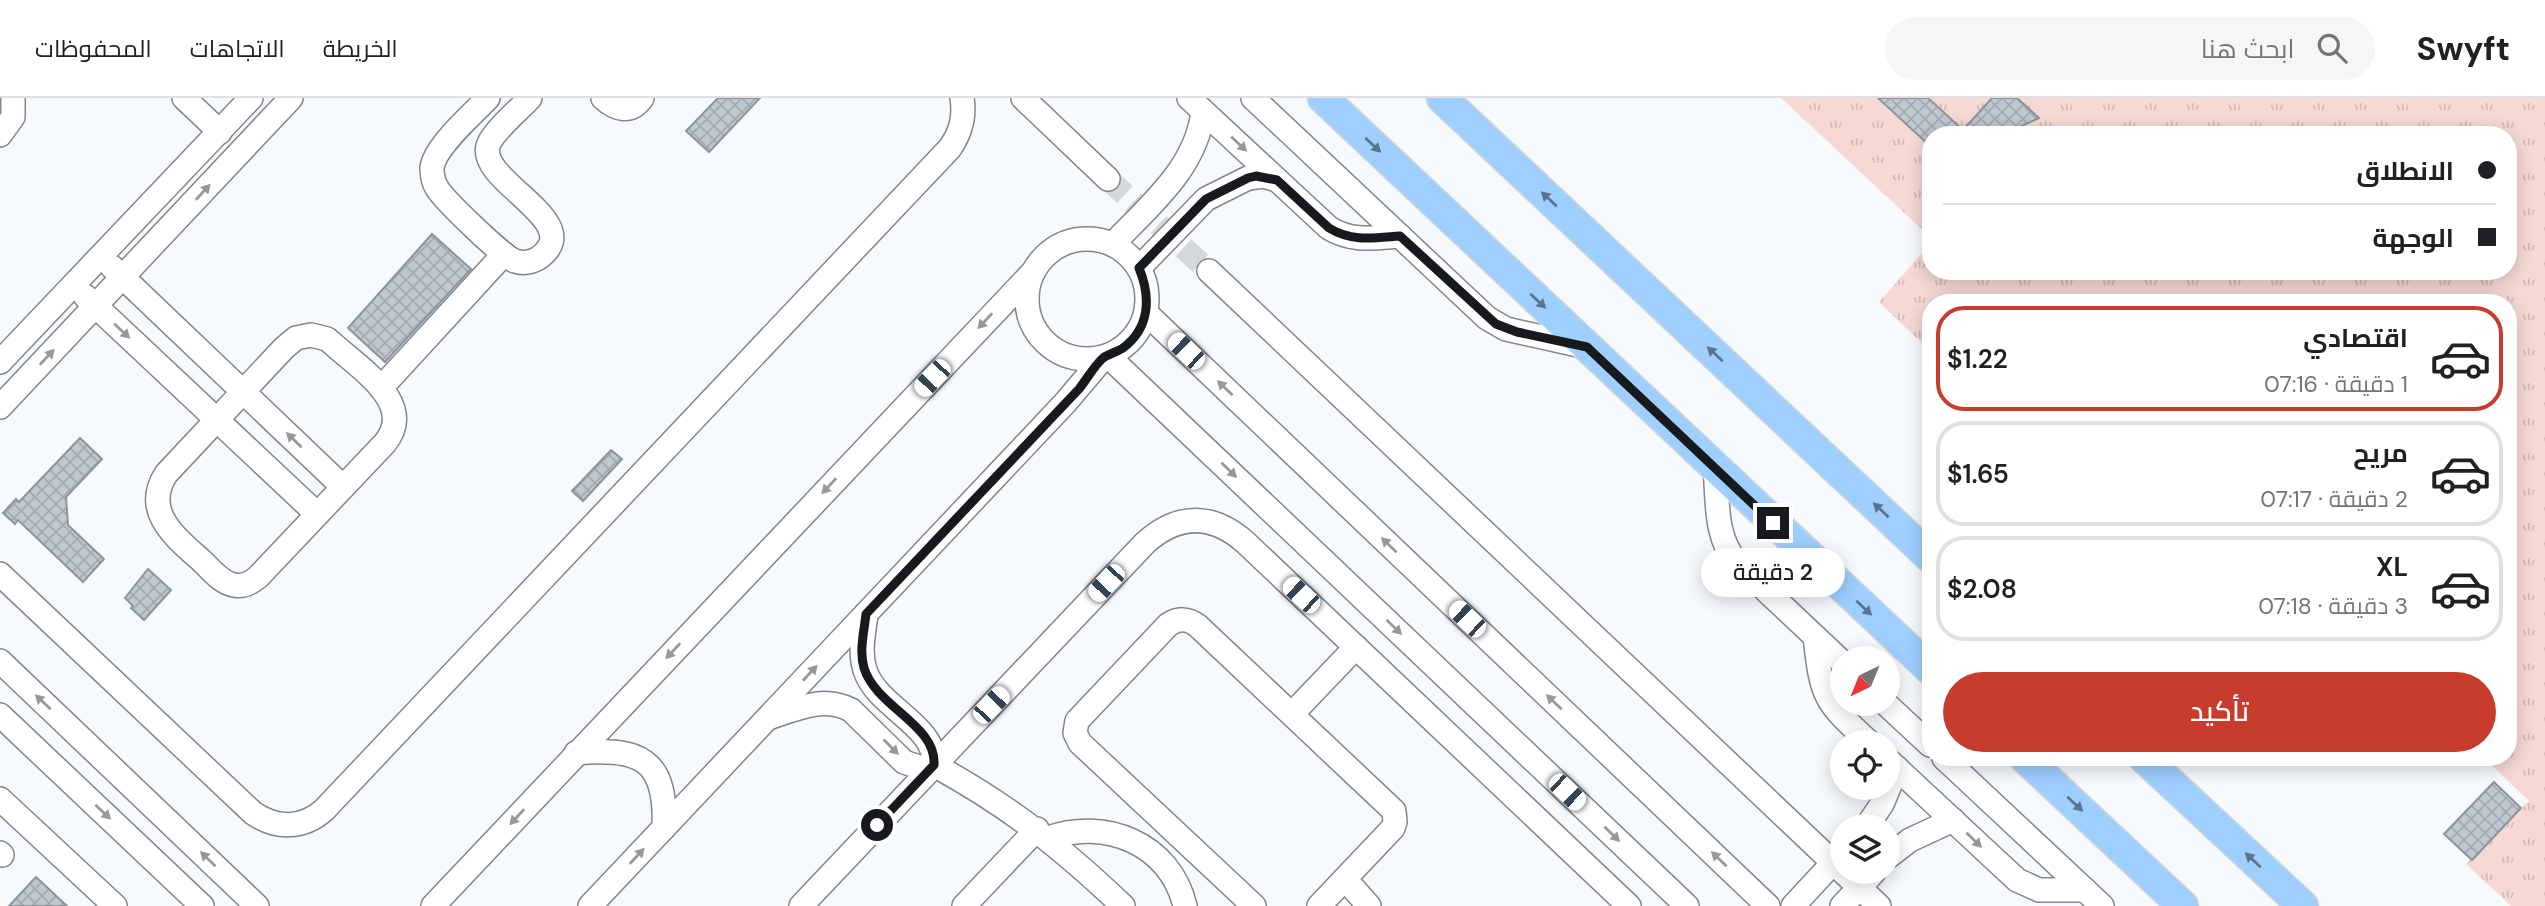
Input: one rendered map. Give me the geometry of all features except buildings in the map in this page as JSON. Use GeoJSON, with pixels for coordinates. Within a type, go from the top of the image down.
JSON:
{"type":"FeatureCollection","features":[{"type":"Feature","properties":{"kind":"main road"},"geometry":{"type":"LineString","coordinates":[[1323,98],[1922,662]]}},
{"type":"Feature","properties":{"kind":"main road"},"geometry":{"type":"LineString","coordinates":[[1442,98],[1922,549]]}},
{"type":"Feature","properties":{"kind":"main road"},"geometry":{"type":"LineString","coordinates":[[2034,766],[2183,906]]}},
{"type":"Feature","properties":{"kind":"main road"},"geometry":{"type":"LineString","coordinates":[[2153,766],[2303,906]]}},
{"type":"Feature","properties":{"kind":"street"},"geometry":{"type":"LineString","coordinates":[[0,135],[13,117],[13,98]]}},
{"type":"Feature","properties":{"kind":"street"},"geometry":{"type":"LineString","coordinates":[[184,98],[220,132]]}},
{"type":"Feature","properties":{"kind":"street"},"geometry":{"type":"LineString","coordinates":[[0,407],[291,98]]}},
{"type":"Feature","properties":{"kind":"street"},"geometry":{"type":"LineString","coordinates":[[508,122],[486,99],[438,152],[432,169],[433,178],[442,194],[504,254],[517,262],[533,261],[545,251],[551,237],[547,222],[488,162],[487,148],[490,141],[508,122],[530,98]]}},
{"type":"Feature","properties":{"kind":"street"},"geometry":{"type":"LineString","coordinates":[[603,98],[611,106],[622,109],[633,107],[642,98]]}},
{"type":"Feature","properties":{"kind":"street"},"geometry":{"type":"LineString","coordinates":[[0,575],[253,813],[282,825],[312,819],[324,810],[950,148],[961,129],[962,98]]}},
{"type":"Feature","properties":{"kind":"street"},"geometry":{"type":"LineString","coordinates":[[1023,98],[1108,179]]}},
{"type":"Feature","properties":{"kind":"street"},"geometry":{"type":"LineString","coordinates":[[1253,98],[1496,324],[1517,332],[1587,347]]}},
{"type":"Feature","properties":{"kind":"street"},"geometry":{"type":"LineString","coordinates":[[0,362],[220,132],[239,102]]}},
{"type":"Feature","properties":{"kind":"street"},"geometry":{"type":"LineString","coordinates":[[1196,105],[1338,234],[1361,240],[1400,236]]}},
{"type":"Feature","properties":{"kind":"street"},"geometry":{"type":"LineString","coordinates":[[1113,244],[1183,168],[1200,128],[1196,105]]}},
{"type":"Feature","properties":{"kind":"street"},"geometry":{"type":"LineString","coordinates":[[1183,168],[1212,196]]}},
{"type":"Feature","properties":{"kind":"street"},"geometry":{"type":"LineString","coordinates":[[1139,268],[1212,196],[1248,178],[1263,176],[1277,180]]}},
{"type":"Feature","properties":{"kind":"street"},"geometry":{"type":"LineString","coordinates":[[1098,239],[1113,244],[1133,258],[1139,268],[1148,298],[1146,313],[1133,339],[1121,349],[1106,356],[1087,359],[1070,356],[1054,349],[1031,323],[1027,288],[1041,259],[1053,248],[1067,241],[1098,239]]}},
{"type":"Feature","properties":{"kind":"street"},"geometry":{"type":"LineString","coordinates":[[381,388],[504,254]]}},
{"type":"Feature","properties":{"kind":"street"},"geometry":{"type":"LineString","coordinates":[[100,256],[343,487]]}},
{"type":"Feature","properties":{"kind":"street"},"geometry":{"type":"LineString","coordinates":[[1209,271],[1830,851]]}},
{"type":"Feature","properties":{"kind":"street"},"geometry":{"type":"LineString","coordinates":[[433,906],[1033,272]]}},
{"type":"Feature","properties":{"kind":"street"},"geometry":{"type":"LineString","coordinates":[[73,284],[317,514]]}},
{"type":"Feature","properties":{"kind":"street"},"geometry":{"type":"LineString","coordinates":[[1146,313],[1768,906]]}},
{"type":"Feature","properties":{"kind":"street"},"geometry":{"type":"LineString","coordinates":[[312,335],[327,339],[381,388],[394,407],[393,430],[385,443],[253,581],[239,586],[226,583],[169,531],[159,511],[162,480],[289,342],[312,335]]}},
{"type":"Feature","properties":{"kind":"street"},"geometry":{"type":"LineString","coordinates":[[590,906],[1079,389],[1106,356]]}},
{"type":"Feature","properties":{"kind":"street"},"geometry":{"type":"LineString","coordinates":[[1106,356],[1687,906]]}},
{"type":"Feature","properties":{"kind":"street"},"geometry":{"type":"LineString","coordinates":[[1715,468],[1720,532],[1727,550],[1738,564],[1830,651]]}},
{"type":"Feature","properties":{"kind":"street"},"geometry":{"type":"LineString","coordinates":[[801,906],[1145,543],[1171,524],[1203,520],[1234,532],[1629,906]]}},
{"type":"Feature","properties":{"kind":"street"},"geometry":{"type":"LineString","coordinates":[[866,614],[862,648],[865,669],[874,688],[929,741],[935,757],[934,765]]}},
{"type":"Feature","properties":{"kind":"street"},"geometry":{"type":"LineString","coordinates":[[1254,906],[1080,743],[1075,733],[1077,721],[1168,625],[1183,620],[1198,626],[1394,811],[1393,828],[1319,906]]}},
{"type":"Feature","properties":{"kind":"street"},"geometry":{"type":"LineString","coordinates":[[1815,637],[1819,676],[1826,698],[1833,709],[1855,730]]}},
{"type":"Feature","properties":{"kind":"street"},"geometry":{"type":"LineString","coordinates":[[1292,714],[1356,647]]}},
{"type":"Feature","properties":{"kind":"street"},"geometry":{"type":"LineString","coordinates":[[0,661],[257,906]]}},
{"type":"Feature","properties":{"kind":"street"},"geometry":{"type":"LineString","coordinates":[[768,718],[822,702],[841,705],[851,710],[909,765],[922,768],[934,765],[987,795],[1042,834],[1123,906]]}},
{"type":"Feature","properties":{"kind":"street"},"geometry":{"type":"LineString","coordinates":[[869,725],[885,715],[889,703]]}},
{"type":"Feature","properties":{"kind":"street"},"geometry":{"type":"LineString","coordinates":[[0,715],[202,906]]}},
{"type":"Feature","properties":{"kind":"street"},"geometry":{"type":"LineString","coordinates":[[1899,716],[1922,738]]}},
{"type":"Feature","properties":{"kind":"street"},"geometry":{"type":"LineString","coordinates":[[67,777],[93,749]]}},
{"type":"Feature","properties":{"kind":"street"},"geometry":{"type":"LineString","coordinates":[[576,754],[613,750],[626,753],[649,766],[663,789],[664,828]]}},
{"type":"Feature","properties":{"kind":"street"},"geometry":{"type":"LineString","coordinates":[[1953,766],[2102,906]]}},
{"type":"Feature","properties":{"kind":"street"},"geometry":{"type":"LineString","coordinates":[[1900,771],[2008,872],[2028,886],[2051,891],[2085,890]]}},
{"type":"Feature","properties":{"kind":"street"},"geometry":{"type":"LineString","coordinates":[[0,799],[115,906]]}},
{"type":"Feature","properties":{"kind":"street"},"geometry":{"type":"LineString","coordinates":[[1900,830],[1953,820]]}},
{"type":"Feature","properties":{"kind":"street"},"geometry":{"type":"LineString","coordinates":[[964,906],[1042,834],[1077,830],[1106,832],[1135,842],[1159,859],[1178,886],[1185,906]]}},
{"type":"Feature","properties":{"kind":"street"},"geometry":{"type":"LineString","coordinates":[[1159,859],[1180,837]]}},
{"type":"Feature","properties":{"kind":"street"},"geometry":{"type":"LineString","coordinates":[[1793,906],[1830,867]]}},
{"type":"Feature","properties":{"kind":"street"},"geometry":{"type":"LineString","coordinates":[[1345,879],[1369,906]]}},
{"type":"Feature","properties":{"kind":"street"},"geometry":{"type":"LineString","coordinates":[[1842,906],[1862,884]]}},
{"type":"Feature","properties":{"kind":"street"},"geometry":{"type":"LineString","coordinates":[[1869,884],[1879,906]]}},
{"type":"Feature","properties":{"kind":"green space"},"geometry":{"type":"Polygon","coordinates":[[[1781,98],[2545,98],[2545,906],[2511,906],[2466,864],[2529,801],[2492,766],[2517,766],[2517,294],[1922,294],[1922,343],[1879,302],[1922,253],[1922,280],[2517,280],[2517,126],[1922,126],[1922,230],[1781,98]]]}},
{"type":"Feature","properties":{"kind":"tunnel"},"geometry":{"type":"LineString","coordinates":[[1108,179],[1209,271]]}},
{"type":"Feature","properties":{"kind":"route"},"geometry":{"type":"LineString","coordinates":[[877,825],[934,765],[935,757],[929,741],[881,696],[868,679],[862,659],[866,614],[1079,389],[1104,357],[1121,349],[1133,339],[1141,327],[1148,298],[1139,268],[1206,199],[1248,178],[1263,176],[1277,180],[1338,234],[1361,240],[1400,236],[1488,318],[1506,329],[1587,347],[1773,523]]}}]}
